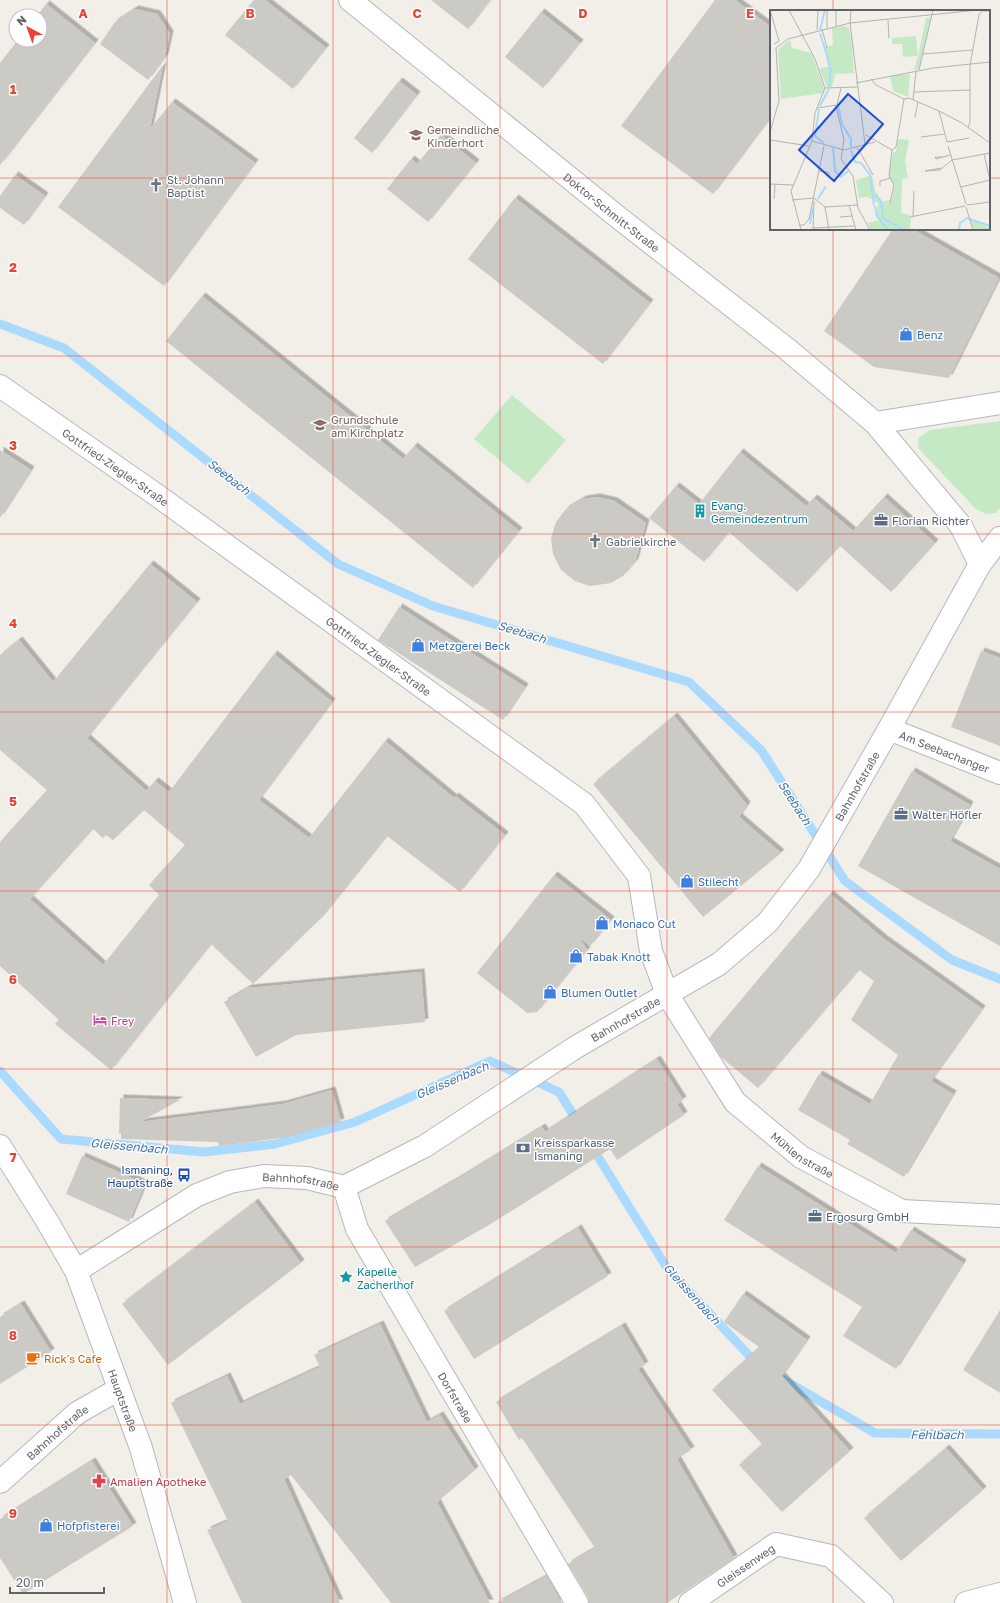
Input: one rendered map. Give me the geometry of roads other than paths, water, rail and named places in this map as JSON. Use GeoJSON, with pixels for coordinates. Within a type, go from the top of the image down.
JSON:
{"type":"FeatureCollection","features":[{"type":"Feature","properties":{"kind":"street","name":"Doktor-Schmitt-Straße"},"geometry":{"type":"LineString","coordinates":[[350,0],[619,218],[787,349],[875,423],[961,526],[980,564]]}},
{"type":"Feature","properties":{"kind":"street","name":"Gottfried-Ziegler-Straße"},"geometry":{"type":"LineString","coordinates":[[0,386],[158,496],[584,804],[639,876],[651,951],[667,994]]}},
{"type":"Feature","properties":{"kind":"street"},"geometry":{"type":"LineString","coordinates":[[875,423],[1000,403]]}},
{"type":"Feature","properties":{"kind":"street","name":"Bahnhofstraße"},"geometry":{"type":"LineString","coordinates":[[76,1271],[197,1195],[230,1182],[264,1176],[307,1178],[344,1187],[425,1146],[576,1047],[719,964],[768,922],[813,864],[980,564],[1000,538]]}},
{"type":"Feature","properties":{"kind":"street","name":"Am Seebachanger"},"geometry":{"type":"LineString","coordinates":[[889,729],[1000,773]]}},
{"type":"Feature","properties":{"kind":"street","name":"Mühlenstraße"},"geometry":{"type":"LineString","coordinates":[[667,994],[736,1102],[801,1157],[902,1211],[1000,1216]]}},
{"type":"Feature","properties":{"kind":"street","name":"Hauptstraße"},"geometry":{"type":"LineString","coordinates":[[0,1146],[76,1271],[141,1448],[185,1603]]}},
{"type":"Feature","properties":{"kind":"street","name":"Dorfstraße"},"geometry":{"type":"LineString","coordinates":[[344,1187],[357,1229],[577,1603]]}},
{"type":"Feature","properties":{"kind":"street","name":"Bahnhofstraße"},"geometry":{"type":"LineString","coordinates":[[0,1482],[77,1413],[119,1389]]}},
{"type":"Feature","properties":{"kind":"street","name":"Gleissenweg"},"geometry":{"type":"LineString","coordinates":[[690,1603],[776,1544],[831,1556],[882,1603]]}},
{"type":"Feature","properties":{"kind":"street"},"geometry":{"type":"LineString","coordinates":[[966,1603],[1000,1594]]}},
{"type":"Feature","properties":{"kind":"waterway","name":"Seebach"},"geometry":{"type":"LineString","coordinates":[[0,324],[64,348],[338,564],[433,606],[689,682],[761,750],[845,881],[952,960],[1000,979]]}},
{"type":"Feature","properties":{"kind":"waterway","name":"Gleissenbach"},"geometry":{"type":"LineString","coordinates":[[0,1071],[61,1139],[204,1152],[275,1144],[355,1122],[490,1061],[559,1092],[579,1124]]}},
{"type":"Feature","properties":{"kind":"waterway","name":"Gleissenbach"},"geometry":{"type":"LineString","coordinates":[[592,1147],[667,1268],[758,1365]]}},
{"type":"Feature","properties":{"kind":"waterway","name":"Fehlbach"},"geometry":{"type":"LineString","coordinates":[[777,1376],[875,1433],[1000,1434]]}},
{"type":"Feature","properties":{"kind":"place","name":"Gemeindliche Kinderhort"},"geometry":{"type":"Point","coordinates":[416,135]}},
{"type":"Feature","properties":{"kind":"place","name":"St. Johann Baptist"},"geometry":{"type":"Point","coordinates":[156,185]}},
{"type":"Feature","properties":{"kind":"place","name":"Benz"},"geometry":{"type":"Point","coordinates":[906,334]}},
{"type":"Feature","properties":{"kind":"place","name":"Grundschule am Kirchplatz"},"geometry":{"type":"Point","coordinates":[320,425]}},
{"type":"Feature","properties":{"kind":"place","name":"Evang. Gemeindezentrum"},"geometry":{"type":"Point","coordinates":[700,511]}},
{"type":"Feature","properties":{"kind":"place","name":"Florian Richter"},"geometry":{"type":"Point","coordinates":[881,520]}},
{"type":"Feature","properties":{"kind":"place","name":"Gabrielkirche"},"geometry":{"type":"Point","coordinates":[595,541]}},
{"type":"Feature","properties":{"kind":"place","name":"Metzgerei Beck"},"geometry":{"type":"Point","coordinates":[418,645]}},
{"type":"Feature","properties":{"kind":"place","name":"Walter Höfler"},"geometry":{"type":"Point","coordinates":[901,814]}},
{"type":"Feature","properties":{"kind":"place","name":"Stilecht"},"geometry":{"type":"Point","coordinates":[687,881]}},
{"type":"Feature","properties":{"kind":"place","name":"Monaco Cut"},"geometry":{"type":"Point","coordinates":[602,923]}},
{"type":"Feature","properties":{"kind":"place","name":"Tabak Knott"},"geometry":{"type":"Point","coordinates":[576,956]}},
{"type":"Feature","properties":{"kind":"place","name":"Blumen Outlet"},"geometry":{"type":"Point","coordinates":[550,992]}},
{"type":"Feature","properties":{"kind":"place","name":"Frey"},"geometry":{"type":"Point","coordinates":[100,1020]}},
{"type":"Feature","properties":{"kind":"place","name":"Kreissparkasse Ismaning"},"geometry":{"type":"Point","coordinates":[523,1148]}},
{"type":"Feature","properties":{"kind":"place","name":"Ismaning, Hauptstraße"},"geometry":{"type":"Point","coordinates":[184,1175]}},
{"type":"Feature","properties":{"kind":"place","name":"Ergosurg GmbH"},"geometry":{"type":"Point","coordinates":[815,1216]}},
{"type":"Feature","properties":{"kind":"place","name":"Kapelle Zacherlhof"},"geometry":{"type":"Point","coordinates":[346,1277]}},
{"type":"Feature","properties":{"kind":"place","name":"Rick's Cafe"},"geometry":{"type":"Point","coordinates":[33,1358]}},
{"type":"Feature","properties":{"kind":"place","name":"Amalien Apotheke"},"geometry":{"type":"Point","coordinates":[99,1481]}},
{"type":"Feature","properties":{"kind":"place","name":"Hofpfisterei"},"geometry":{"type":"Point","coordinates":[46,1525]}}]}
